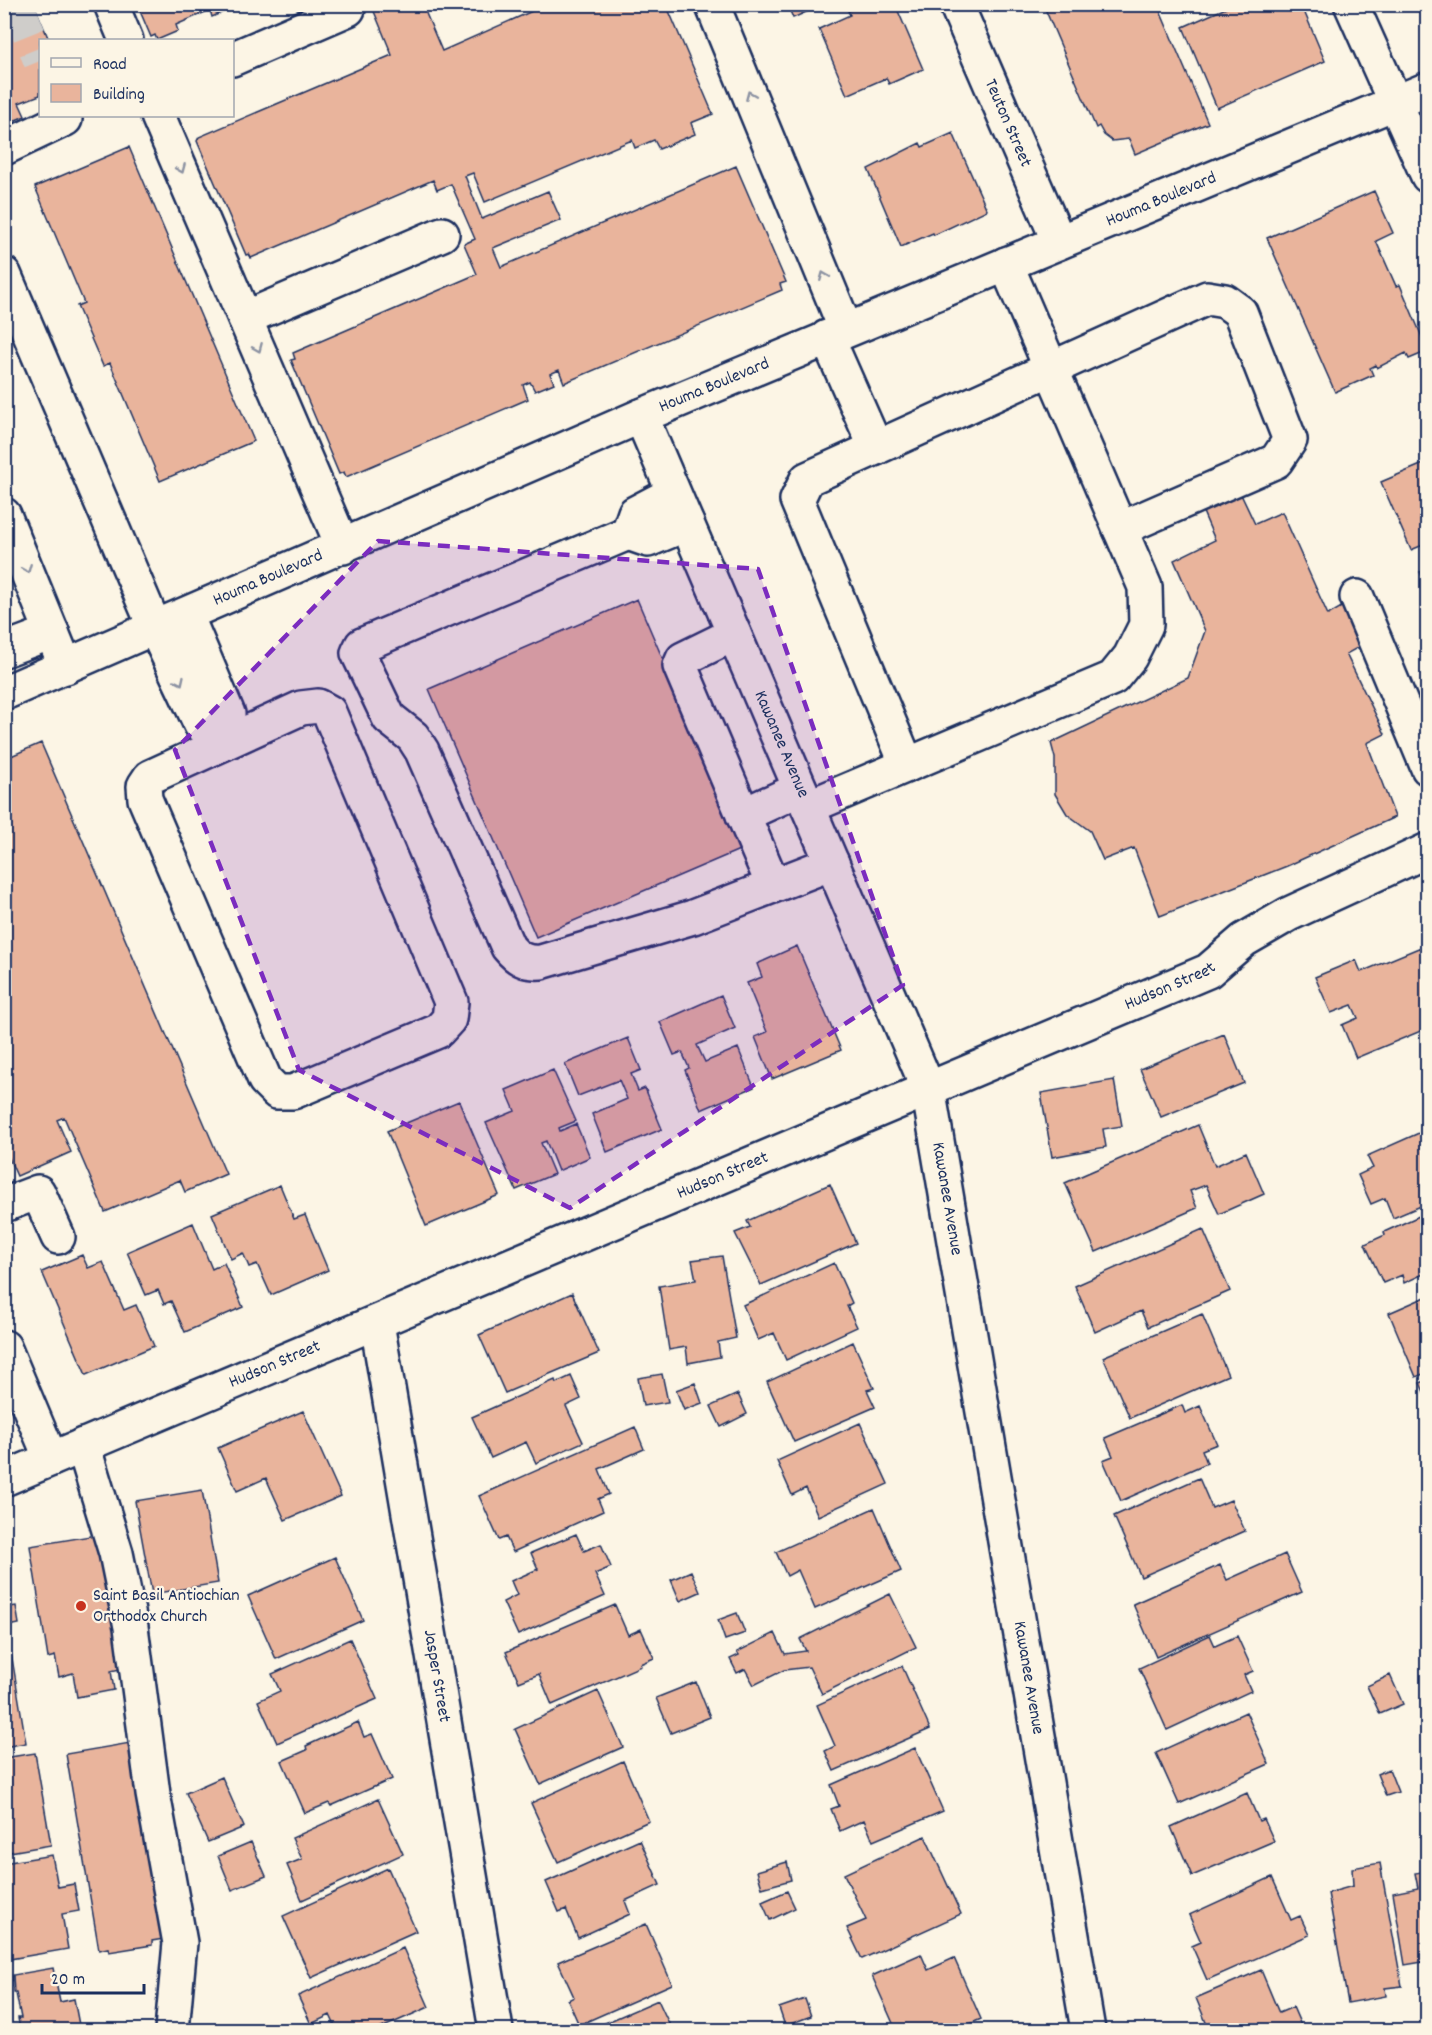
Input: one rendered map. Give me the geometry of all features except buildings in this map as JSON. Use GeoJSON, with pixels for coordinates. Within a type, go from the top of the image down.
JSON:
{"type":"FeatureCollection","features":[{"type":"Feature","properties":{"kind":"street"},"geometry":{"type":"LineString","coordinates":[[111,4],[126,39]]}},
{"type":"Feature","properties":{"kind":"street"},"geometry":{"type":"LineString","coordinates":[[712,4],[837,333],[876,448]]}},
{"type":"Feature","properties":{"kind":"street","name":"Teuton Street"},"geometry":{"type":"LineString","coordinates":[[956,4],[1059,242]]}},
{"type":"Feature","properties":{"kind":"street"},"geometry":{"type":"LineString","coordinates":[[1351,4],[1428,176]]}},
{"type":"Feature","properties":{"kind":"street"},"geometry":{"type":"LineString","coordinates":[[234,58],[348,9]]}},
{"type":"Feature","properties":{"kind":"street","name":"Houma Boulevard"},"geometry":{"type":"LineString","coordinates":[[4,693],[641,416],[1428,89]]}},
{"type":"Feature","properties":{"kind":"street"},"geometry":{"type":"LineString","coordinates":[[4,148],[64,117]]}},
{"type":"Feature","properties":{"kind":"street"},"geometry":{"type":"LineString","coordinates":[[158,117],[343,547]]}},
{"type":"Feature","properties":{"kind":"street"},"geometry":{"type":"LineString","coordinates":[[245,318],[442,234]]}},
{"type":"Feature","properties":{"kind":"street"},"geometry":{"type":"LineString","coordinates":[[742,815],[907,765],[1113,678],[1130,657],[1146,625],[1145,587],[1006,264]]}},
{"type":"Feature","properties":{"kind":"street"},"geometry":{"type":"LineString","coordinates":[[4,274],[155,628],[201,725],[225,743]]}},
{"type":"Feature","properties":{"kind":"street"},"geometry":{"type":"LineString","coordinates":[[907,765],[797,500],[807,479],[1050,367],[1207,298],[1225,301],[1240,312],[1290,440],[1276,461],[1120,529]]}},
{"type":"Feature","properties":{"kind":"street","name":"Kawanee Avenue"},"geometry":{"type":"LineString","coordinates":[[641,416],[928,1088],[1088,2031]]}},
{"type":"Feature","properties":{"kind":"street"},"geometry":{"type":"LineString","coordinates":[[628,533],[635,513],[673,493]]}},
{"type":"Feature","properties":{"kind":"street"},"geometry":{"type":"LineString","coordinates":[[4,515],[66,667]]}},
{"type":"Feature","properties":{"kind":"street"},"geometry":{"type":"LineString","coordinates":[[687,524],[648,540],[628,533],[362,645],[358,653],[388,718],[412,737],[422,751],[508,947],[516,958],[527,962],[541,962],[693,917],[832,862]]}},
{"type":"Feature","properties":{"kind":"street"},"geometry":{"type":"LineString","coordinates":[[1357,597],[1428,768]]}},
{"type":"Feature","properties":{"kind":"street"},"geometry":{"type":"LineString","coordinates":[[186,615],[228,714],[225,743]]}},
{"type":"Feature","properties":{"kind":"street"},"geometry":{"type":"LineString","coordinates":[[4,650],[52,632]]}},
{"type":"Feature","properties":{"kind":"street"},"geometry":{"type":"LineString","coordinates":[[734,634],[683,659],[680,666],[773,885]]}},
{"type":"Feature","properties":{"kind":"street"},"geometry":{"type":"LineString","coordinates":[[318,706],[330,712],[451,1002],[450,1019],[438,1031],[293,1092],[278,1092],[265,1080],[145,799],[144,786],[150,777],[225,743],[301,708],[318,706]]}},
{"type":"Feature","properties":{"kind":"street","name":"Hudson Street"},"geometry":{"type":"LineString","coordinates":[[4,1479],[1208,972],[1244,940],[1289,914],[1428,850]]}},
{"type":"Feature","properties":{"kind":"street"},"geometry":{"type":"LineString","coordinates":[[4,1205],[38,1192],[58,1237]]}},
{"type":"Feature","properties":{"kind":"street","name":"Jasper Street"},"geometry":{"type":"LineString","coordinates":[[377,1323],[496,2031]]}},
{"type":"Feature","properties":{"kind":"street"},"geometry":{"type":"LineString","coordinates":[[4,1347],[51,1459]]}},
{"type":"Feature","properties":{"kind":"street"},"geometry":{"type":"LineString","coordinates":[[83,1445],[107,1520],[131,1627],[153,1794],[180,1943],[172,2031]]}},
{"type":"Feature","properties":{"kind":"highlighted area"},"geometry":{"type":"Polygon","coordinates":[[[378,541],[758,569],[903,985],[570,1208],[299,1070],[175,750],[378,541]]]}},
{"type":"Feature","properties":{"kind":"tunnel"},"geometry":{"type":"LineString","coordinates":[[17,4],[39,59]]}},
{"type":"Feature","properties":{"kind":"place","name":"Saint Basil Antiochian Orthodox Church"},"geometry":{"type":"Point","coordinates":[81,1606]}}]}
